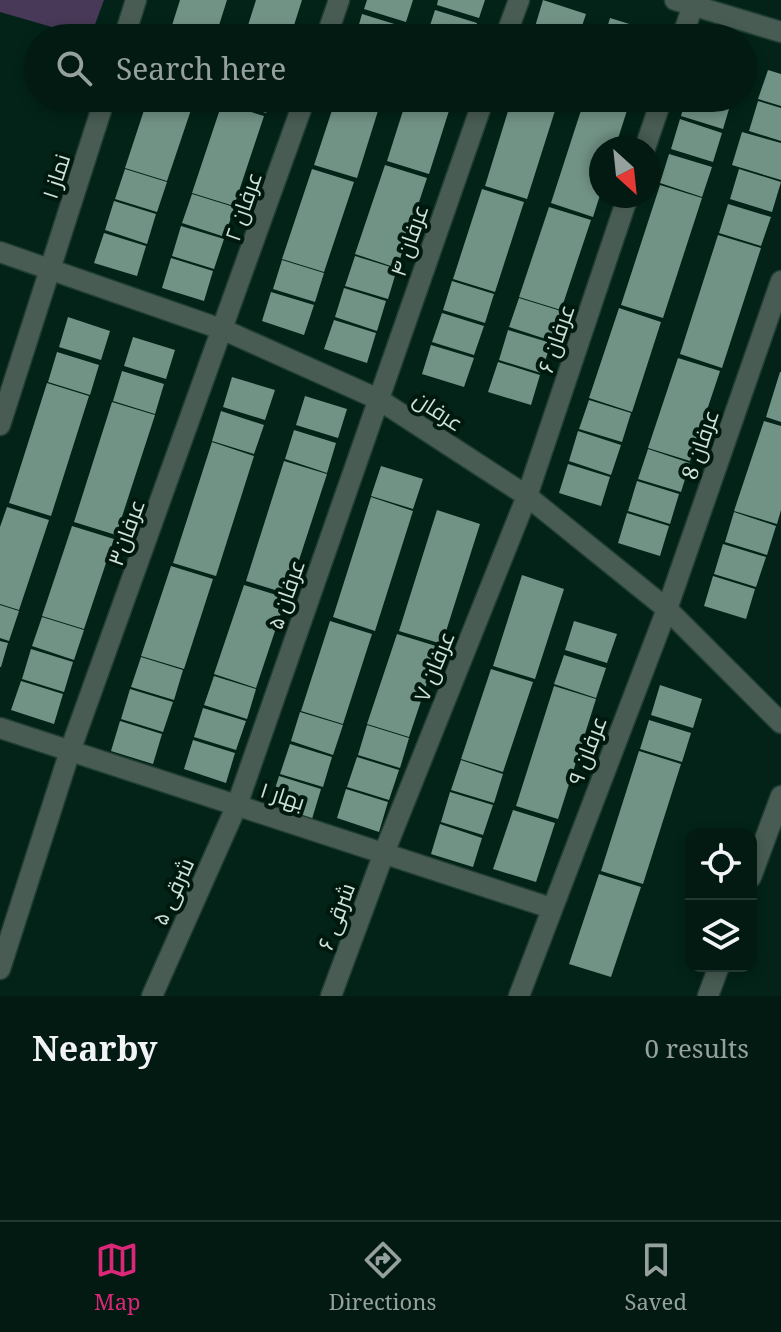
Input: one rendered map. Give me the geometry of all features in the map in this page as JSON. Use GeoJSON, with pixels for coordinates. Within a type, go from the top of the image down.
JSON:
{"type":"FeatureCollection","features":[{"type":"Feature","properties":{"kind":"street"},"geometry":{"type":"LineString","coordinates":[[128,24],[136,0]]}},
{"type":"Feature","properties":{"kind":"street"},"geometry":{"type":"LineString","coordinates":[[331,24],[339,0]]}},
{"type":"Feature","properties":{"kind":"street"},"geometry":{"type":"LineString","coordinates":[[510,24],[519,0]]}},
{"type":"Feature","properties":{"kind":"street"},"geometry":{"type":"LineString","coordinates":[[683,24],[684,3],[727,8],[781,32]]}},
{"type":"Feature","properties":{"kind":"street","name":"نماز ۱"},"geometry":{"type":"LineString","coordinates":[[1,417],[101,112]]}},
{"type":"Feature","properties":{"kind":"street","name":"عرفان ۲"},"geometry":{"type":"LineString","coordinates":[[224,330],[300,112]]}},
{"type":"Feature","properties":{"kind":"street","name":"عرفان ۴"},"geometry":{"type":"LineString","coordinates":[[378,399],[479,112]]}},
{"type":"Feature","properties":{"kind":"street"},"geometry":{"type":"LineString","coordinates":[[649,136],[657,112]]}},
{"type":"Feature","properties":{"kind":"street","name":"عرفان ۶"},"geometry":{"type":"LineString","coordinates":[[527,496],[624,208]]}},
{"type":"Feature","properties":{"kind":"street","name":"عرفان"},"geometry":{"type":"LineString","coordinates":[[0,252],[224,330],[378,399],[527,496],[667,609],[781,723]]}},
{"type":"Feature","properties":{"kind":"street","name":"عرفان 8"},"geometry":{"type":"LineString","coordinates":[[667,609],[779,291]]}},
{"type":"Feature","properties":{"kind":"street","name":"عرفان۳"},"geometry":{"type":"LineString","coordinates":[[0,969],[70,751],[224,330]]}},
{"type":"Feature","properties":{"kind":"street","name":"عرفان ۵"},"geometry":{"type":"LineString","coordinates":[[237,805],[378,399]]}},
{"type":"Feature","properties":{"kind":"street","name":"عرفان ۷"},"geometry":{"type":"LineString","coordinates":[[384,853],[527,496]]}},
{"type":"Feature","properties":{"kind":"street","name":"عرفان ۹"},"geometry":{"type":"LineString","coordinates":[[519,996],[667,609]]}},
{"type":"Feature","properties":{"kind":"street","name":"بهار ۱"},"geometry":{"type":"LineString","coordinates":[[0,728],[551,908]]}},
{"type":"Feature","properties":{"kind":"street"},"geometry":{"type":"LineString","coordinates":[[757,861],[781,796]]}},
{"type":"Feature","properties":{"kind":"street","name":"شرقی ۵"},"geometry":{"type":"LineString","coordinates":[[152,996],[237,805]]}},
{"type":"Feature","properties":{"kind":"street","name":"شرقی ۶"},"geometry":{"type":"LineString","coordinates":[[331,996],[384,853]]}},
{"type":"Feature","properties":{"kind":"street"},"geometry":{"type":"LineString","coordinates":[[708,996],[717,972]]}},
{"type":"Feature","properties":{"kind":"shaded area"},"geometry":{"type":"Polygon","coordinates":[[[0,0],[104,0],[95,24],[42,24],[0,12],[0,0]]]}},
{"type":"Feature","properties":{"kind":"building"},"geometry":{"type":"Polygon","coordinates":[[[180,0],[227,0],[219,24],[172,24],[180,0]]]}},
{"type":"Feature","properties":{"kind":"building"},"geometry":{"type":"Polygon","coordinates":[[[256,0],[302,0],[294,24],[248,24],[256,0]]]}},
{"type":"Feature","properties":{"kind":"building"},"geometry":{"type":"Polygon","coordinates":[[[367,0],[413,0],[406,22],[364,9],[367,0]]]}},
{"type":"Feature","properties":{"kind":"building"},"geometry":{"type":"Polygon","coordinates":[[[438,0],[485,0],[479,18],[437,5],[438,0]]]}},
{"type":"Feature","properties":{"kind":"building"},"geometry":{"type":"Polygon","coordinates":[[[543,0],[586,14],[583,24],[536,24],[543,0]]]}},
{"type":"Feature","properties":{"kind":"building"},"geometry":{"type":"Polygon","coordinates":[[[435,10],[477,23],[477,24],[430,24],[435,10]]]}},
{"type":"Feature","properties":{"kind":"building"},"geometry":{"type":"Polygon","coordinates":[[[362,14],[394,24],[359,24],[362,14]]]}},
{"type":"Feature","properties":{"kind":"building"},"geometry":{"type":"Polygon","coordinates":[[[610,18],[629,24],[608,24],[610,18]]]}},
{"type":"Feature","properties":{"kind":"building"},"geometry":{"type":"Polygon","coordinates":[[[768,70],[781,74],[781,106],[758,99],[768,70]]]}},
{"type":"Feature","properties":{"kind":"building"},"geometry":{"type":"Polygon","coordinates":[[[758,101],[781,108],[781,141],[749,131],[758,101]]]}},
{"type":"Feature","properties":{"kind":"building"},"geometry":{"type":"Polygon","coordinates":[[[143,112],[190,112],[167,181],[125,168],[143,112]]]}},
{"type":"Feature","properties":{"kind":"building"},"geometry":{"type":"Polygon","coordinates":[[[219,112],[251,112],[264,116],[234,206],[192,193],[219,112]]]}},
{"type":"Feature","properties":{"kind":"building"},"geometry":{"type":"Polygon","coordinates":[[[331,112],[378,112],[357,178],[314,165],[331,112]]]}},
{"type":"Feature","properties":{"kind":"building"},"geometry":{"type":"Polygon","coordinates":[[[403,112],[449,112],[429,174],[387,161],[403,112]]]}},
{"type":"Feature","properties":{"kind":"building"},"geometry":{"type":"Polygon","coordinates":[[[508,112],[555,112],[527,199],[485,186],[508,112]]]}},
{"type":"Feature","properties":{"kind":"building"},"geometry":{"type":"Polygon","coordinates":[[[580,112],[627,112],[619,136],[589,136],[589,208],[596,208],[593,217],[551,203],[580,112]]]}},
{"type":"Feature","properties":{"kind":"building"},"geometry":{"type":"Polygon","coordinates":[[[682,112],[728,112],[723,129],[681,116],[682,112]]]}},
{"type":"Feature","properties":{"kind":"building"},"geometry":{"type":"Polygon","coordinates":[[[680,119],[722,133],[713,162],[671,149],[680,119]]]}},
{"type":"Feature","properties":{"kind":"building"},"geometry":{"type":"Polygon","coordinates":[[[742,132],[781,143],[781,180],[732,165],[742,132]]]}},
{"type":"Feature","properties":{"kind":"building"},"geometry":{"type":"Polygon","coordinates":[[[669,154],[712,167],[702,197],[661,183],[669,154]]]}},
{"type":"Feature","properties":{"kind":"building"},"geometry":{"type":"Polygon","coordinates":[[[385,165],[427,178],[397,268],[355,254],[385,165]]]}},
{"type":"Feature","properties":{"kind":"building"},"geometry":{"type":"Polygon","coordinates":[[[125,169],[167,182],[157,212],[115,199],[125,169]]]}},
{"type":"Feature","properties":{"kind":"building"},"geometry":{"type":"Polygon","coordinates":[[[312,169],[354,182],[324,272],[282,259],[312,169]]]}},
{"type":"Feature","properties":{"kind":"building"},"geometry":{"type":"Polygon","coordinates":[[[739,169],[781,182],[772,212],[730,199],[739,169]]]}},
{"type":"Feature","properties":{"kind":"building"},"geometry":{"type":"Polygon","coordinates":[[[661,185],[702,198],[663,318],[621,305],[653,208],[661,208],[661,185]]]}},
{"type":"Feature","properties":{"kind":"building"},"geometry":{"type":"Polygon","coordinates":[[[482,189],[524,202],[495,292],[453,279],[482,189]]]}},
{"type":"Feature","properties":{"kind":"building"},"geometry":{"type":"Polygon","coordinates":[[[192,194],[234,207],[225,237],[182,223],[192,194]]]}},
{"type":"Feature","properties":{"kind":"building"},"geometry":{"type":"Polygon","coordinates":[[[114,201],[156,214],[147,244],[105,230],[114,201]]]}},
{"type":"Feature","properties":{"kind":"building"},"geometry":{"type":"Polygon","coordinates":[[[728,204],[771,217],[761,246],[719,233],[728,204]]]}},
{"type":"Feature","properties":{"kind":"building"},"geometry":{"type":"Polygon","coordinates":[[[549,207],[591,220],[561,310],[519,297],[549,207]]]}},
{"type":"Feature","properties":{"kind":"building"},"geometry":{"type":"Polygon","coordinates":[[[181,226],[224,239],[214,269],[172,256],[181,226]]]}},
{"type":"Feature","properties":{"kind":"building"},"geometry":{"type":"Polygon","coordinates":[[[104,233],[146,246],[137,276],[94,263],[104,233]]]}},
{"type":"Feature","properties":{"kind":"building"},"geometry":{"type":"Polygon","coordinates":[[[718,235],[761,248],[722,368],[680,354],[718,235]]]}},
{"type":"Feature","properties":{"kind":"building"},"geometry":{"type":"Polygon","coordinates":[[[355,256],[397,269],[388,299],[345,286],[355,256]]]}},
{"type":"Feature","properties":{"kind":"building"},"geometry":{"type":"Polygon","coordinates":[[[171,258],[213,271],[204,301],[162,288],[171,258]]]}},
{"type":"Feature","properties":{"kind":"building"},"geometry":{"type":"Polygon","coordinates":[[[282,260],[324,273],[315,302],[273,289],[282,260]]]}},
{"type":"Feature","properties":{"kind":"building"},"geometry":{"type":"Polygon","coordinates":[[[452,281],[494,294],[485,323],[443,310],[452,281]]]}},
{"type":"Feature","properties":{"kind":"building"},"geometry":{"type":"Polygon","coordinates":[[[344,288],[386,301],[377,331],[335,317],[344,288]]]}},
{"type":"Feature","properties":{"kind":"building"},"geometry":{"type":"Polygon","coordinates":[[[271,292],[314,305],[304,335],[262,321],[271,292]]]}},
{"type":"Feature","properties":{"kind":"building"},"geometry":{"type":"Polygon","coordinates":[[[519,298],[561,311],[552,341],[509,327],[519,298]]]}},
{"type":"Feature","properties":{"kind":"building"},"geometry":{"type":"Polygon","coordinates":[[[619,308],[661,322],[632,412],[589,398],[619,308]]]}},
{"type":"Feature","properties":{"kind":"building"},"geometry":{"type":"Polygon","coordinates":[[[442,313],[484,326],[474,355],[432,342],[442,313]]]}},
{"type":"Feature","properties":{"kind":"building"},"geometry":{"type":"Polygon","coordinates":[[[68,317],[110,331],[101,360],[59,347],[68,317]]]}},
{"type":"Feature","properties":{"kind":"building"},"geometry":{"type":"Polygon","coordinates":[[[334,320],[376,333],[367,363],[324,349],[334,320]]]}},
{"type":"Feature","properties":{"kind":"building"},"geometry":{"type":"Polygon","coordinates":[[[508,330],[551,343],[541,373],[499,360],[508,330]]]}},
{"type":"Feature","properties":{"kind":"building"},"geometry":{"type":"Polygon","coordinates":[[[133,337],[175,350],[166,379],[124,366],[133,337]]]}},
{"type":"Feature","properties":{"kind":"building"},"geometry":{"type":"Polygon","coordinates":[[[431,345],[474,358],[464,387],[422,374],[431,345]]]}},
{"type":"Feature","properties":{"kind":"building"},"geometry":{"type":"Polygon","coordinates":[[[57,352],[99,365],[90,395],[48,382],[57,352]]]}},
{"type":"Feature","properties":{"kind":"building"},"geometry":{"type":"Polygon","coordinates":[[[678,358],[720,371],[690,461],[648,448],[678,358]]]}},
{"type":"Feature","properties":{"kind":"building"},"geometry":{"type":"Polygon","coordinates":[[[498,362],[540,375],[531,405],[488,392],[498,362]]]}},
{"type":"Feature","properties":{"kind":"building"},"geometry":{"type":"Polygon","coordinates":[[[122,371],[164,384],[155,414],[113,401],[122,371]]]}},
{"type":"Feature","properties":{"kind":"building"},"geometry":{"type":"Polygon","coordinates":[[[781,372],[781,422],[766,417],[781,372]]]}},
{"type":"Feature","properties":{"kind":"building"},"geometry":{"type":"Polygon","coordinates":[[[232,377],[275,390],[265,420],[223,407],[232,377]]]}},
{"type":"Feature","properties":{"kind":"building"},"geometry":{"type":"Polygon","coordinates":[[[47,383],[89,396],[51,516],[9,503],[47,383]]]}},
{"type":"Feature","properties":{"kind":"building"},"geometry":{"type":"Polygon","coordinates":[[[305,396],[347,409],[338,438],[296,425],[305,396]]]}},
{"type":"Feature","properties":{"kind":"building"},"geometry":{"type":"Polygon","coordinates":[[[589,400],[631,413],[622,442],[579,429],[589,400]]]}},
{"type":"Feature","properties":{"kind":"building"},"geometry":{"type":"Polygon","coordinates":[[[112,402],[155,415],[116,535],[74,522],[112,402]]]}},
{"type":"Feature","properties":{"kind":"building"},"geometry":{"type":"Polygon","coordinates":[[[221,411],[264,425],[254,454],[212,441],[221,411]]]}},
{"type":"Feature","properties":{"kind":"building"},"geometry":{"type":"Polygon","coordinates":[[[764,421],[781,426],[781,510],[777,524],[734,511],[764,421]]]}},
{"type":"Feature","properties":{"kind":"building"},"geometry":{"type":"Polygon","coordinates":[[[294,430],[336,443],[327,473],[285,459],[294,430]]]}},
{"type":"Feature","properties":{"kind":"building"},"geometry":{"type":"Polygon","coordinates":[[[578,431],[621,445],[611,475],[569,461],[578,431]]]}},
{"type":"Feature","properties":{"kind":"building"},"geometry":{"type":"Polygon","coordinates":[[[212,442],[254,456],[216,576],[173,563],[212,442]]]}},
{"type":"Feature","properties":{"kind":"building"},"geometry":{"type":"Polygon","coordinates":[[[648,449],[690,463],[681,492],[638,479],[648,449]]]}},
{"type":"Feature","properties":{"kind":"building"},"geometry":{"type":"Polygon","coordinates":[[[284,461],[327,474],[288,594],[246,581],[284,461]]]}},
{"type":"Feature","properties":{"kind":"building"},"geometry":{"type":"Polygon","coordinates":[[[568,464],[610,477],[601,506],[559,493],[568,464]]]}},
{"type":"Feature","properties":{"kind":"building"},"geometry":{"type":"Polygon","coordinates":[[[381,466],[423,479],[413,509],[371,496],[381,466]]]}},
{"type":"Feature","properties":{"kind":"building"},"geometry":{"type":"Polygon","coordinates":[[[637,481],[679,494],[670,524],[628,511],[637,481]]]}},
{"type":"Feature","properties":{"kind":"building"},"geometry":{"type":"Polygon","coordinates":[[[371,497],[413,511],[375,631],[333,617],[371,497]]]}},
{"type":"Feature","properties":{"kind":"building"},"geometry":{"type":"Polygon","coordinates":[[[7,507],[49,520],[19,610],[0,604],[0,527],[7,507]]]}},
{"type":"Feature","properties":{"kind":"building"},"geometry":{"type":"Polygon","coordinates":[[[437,510],[480,524],[442,644],[399,631],[437,510]]]}},
{"type":"Feature","properties":{"kind":"building"},"geometry":{"type":"Polygon","coordinates":[[[734,512],[776,526],[767,555],[725,542],[734,512]]]}},
{"type":"Feature","properties":{"kind":"building"},"geometry":{"type":"Polygon","coordinates":[[[627,513],[669,526],[660,556],[618,543],[627,513]]]}},
{"type":"Feature","properties":{"kind":"building"},"geometry":{"type":"Polygon","coordinates":[[[72,526],[114,539],[84,629],[42,616],[72,526]]]}},
{"type":"Feature","properties":{"kind":"building"},"geometry":{"type":"Polygon","coordinates":[[[723,544],[766,557],[756,587],[714,574],[723,544]]]}},
{"type":"Feature","properties":{"kind":"building"},"geometry":{"type":"Polygon","coordinates":[[[171,566],[213,579],[184,669],[141,656],[171,566]]]}},
{"type":"Feature","properties":{"kind":"building"},"geometry":{"type":"Polygon","coordinates":[[[522,575],[564,589],[535,679],[493,666],[522,575]]]}},
{"type":"Feature","properties":{"kind":"building"},"geometry":{"type":"Polygon","coordinates":[[[713,576],[755,589],[746,619],[704,606],[713,576]]]}},
{"type":"Feature","properties":{"kind":"building"},"geometry":{"type":"Polygon","coordinates":[[[244,585],[286,598],[256,688],[214,674],[244,585]]]}},
{"type":"Feature","properties":{"kind":"building"},"geometry":{"type":"Polygon","coordinates":[[[0,605],[19,611],[9,641],[0,638],[0,605]]]}},
{"type":"Feature","properties":{"kind":"building"},"geometry":{"type":"Polygon","coordinates":[[[42,617],[84,630],[74,660],[32,646],[42,617]]]}},
{"type":"Feature","properties":{"kind":"building"},"geometry":{"type":"Polygon","coordinates":[[[330,621],[372,634],[343,724],[301,711],[330,621]]]}},
{"type":"Feature","properties":{"kind":"building"},"geometry":{"type":"Polygon","coordinates":[[[574,621],[617,634],[607,663],[565,650],[574,621]]]}},
{"type":"Feature","properties":{"kind":"building"},"geometry":{"type":"Polygon","coordinates":[[[397,634],[439,647],[409,737],[367,724],[397,634]]]}},
{"type":"Feature","properties":{"kind":"building"},"geometry":{"type":"Polygon","coordinates":[[[0,641],[8,643],[1,667],[0,667],[0,641]]]}},
{"type":"Feature","properties":{"kind":"building"},"geometry":{"type":"Polygon","coordinates":[[[31,649],[73,662],[64,692],[22,679],[31,649]]]}},
{"type":"Feature","properties":{"kind":"building"},"geometry":{"type":"Polygon","coordinates":[[[564,655],[606,668],[596,698],[554,684],[564,655]]]}},
{"type":"Feature","properties":{"kind":"building"},"geometry":{"type":"Polygon","coordinates":[[[141,657],[183,670],[174,700],[131,687],[141,657]]]}},
{"type":"Feature","properties":{"kind":"building"},"geometry":{"type":"Polygon","coordinates":[[[491,669],[533,682],[503,772],[461,759],[491,669]]]}},
{"type":"Feature","properties":{"kind":"building"},"geometry":{"type":"Polygon","coordinates":[[[214,676],[256,689],[247,719],[204,705],[214,676]]]}},
{"type":"Feature","properties":{"kind":"building"},"geometry":{"type":"Polygon","coordinates":[[[21,681],[63,694],[54,724],[11,710],[21,681]]]}},
{"type":"Feature","properties":{"kind":"building"},"geometry":{"type":"Polygon","coordinates":[[[660,685],[702,699],[693,728],[651,715],[660,685]]]}},
{"type":"Feature","properties":{"kind":"building"},"geometry":{"type":"Polygon","coordinates":[[[554,686],[596,699],[558,819],[516,806],[554,686]]]}},
{"type":"Feature","properties":{"kind":"building"},"geometry":{"type":"Polygon","coordinates":[[[130,689],[173,702],[163,732],[121,719],[130,689]]]}},
{"type":"Feature","properties":{"kind":"building"},"geometry":{"type":"Polygon","coordinates":[[[203,708],[246,721],[236,750],[194,737],[203,708]]]}},
{"type":"Feature","properties":{"kind":"building"},"geometry":{"type":"Polygon","coordinates":[[[300,712],[343,725],[333,755],[291,741],[300,712]]]}},
{"type":"Feature","properties":{"kind":"building"},"geometry":{"type":"Polygon","coordinates":[[[649,720],[691,733],[682,762],[640,749],[649,720]]]}},
{"type":"Feature","properties":{"kind":"building"},"geometry":{"type":"Polygon","coordinates":[[[120,721],[162,734],[153,764],[111,751],[120,721]]]}},
{"type":"Feature","properties":{"kind":"building"},"geometry":{"type":"Polygon","coordinates":[[[367,725],[409,738],[400,768],[358,755],[367,725]]]}},
{"type":"Feature","properties":{"kind":"building"},"geometry":{"type":"Polygon","coordinates":[[[193,740],[235,753],[226,783],[184,769],[193,740]]]}},
{"type":"Feature","properties":{"kind":"building"},"geometry":{"type":"Polygon","coordinates":[[[290,744],[332,757],[323,787],[280,774],[290,744]]]}},
{"type":"Feature","properties":{"kind":"building"},"geometry":{"type":"Polygon","coordinates":[[[639,751],[681,764],[643,884],[601,871],[639,751]]]}},
{"type":"Feature","properties":{"kind":"building"},"geometry":{"type":"Polygon","coordinates":[[[357,757],[399,770],[389,800],[347,787],[357,757]]]}},
{"type":"Feature","properties":{"kind":"building"},"geometry":{"type":"Polygon","coordinates":[[[461,760],[503,774],[494,803],[451,790],[461,760]]]}},
{"type":"Feature","properties":{"kind":"building"},"geometry":{"type":"Polygon","coordinates":[[[279,776],[321,789],[312,819],[270,805],[279,776]]]}},
{"type":"Feature","properties":{"kind":"building"},"geometry":{"type":"Polygon","coordinates":[[[346,789],[388,802],[379,832],[337,818],[346,789]]]}},
{"type":"Feature","properties":{"kind":"building"},"geometry":{"type":"Polygon","coordinates":[[[450,792],[493,805],[483,835],[441,822],[450,792]]]}},
{"type":"Feature","properties":{"kind":"building"},"geometry":{"type":"Polygon","coordinates":[[[513,810],[555,823],[536,882],[493,869],[513,810]]]}},
{"type":"Feature","properties":{"kind":"building"},"geometry":{"type":"Polygon","coordinates":[[[440,824],[482,838],[473,867],[431,854],[440,824]]]}},
{"type":"Feature","properties":{"kind":"building"},"geometry":{"type":"Polygon","coordinates":[[[599,874],[641,887],[611,977],[569,964],[599,874]]]}}]}
